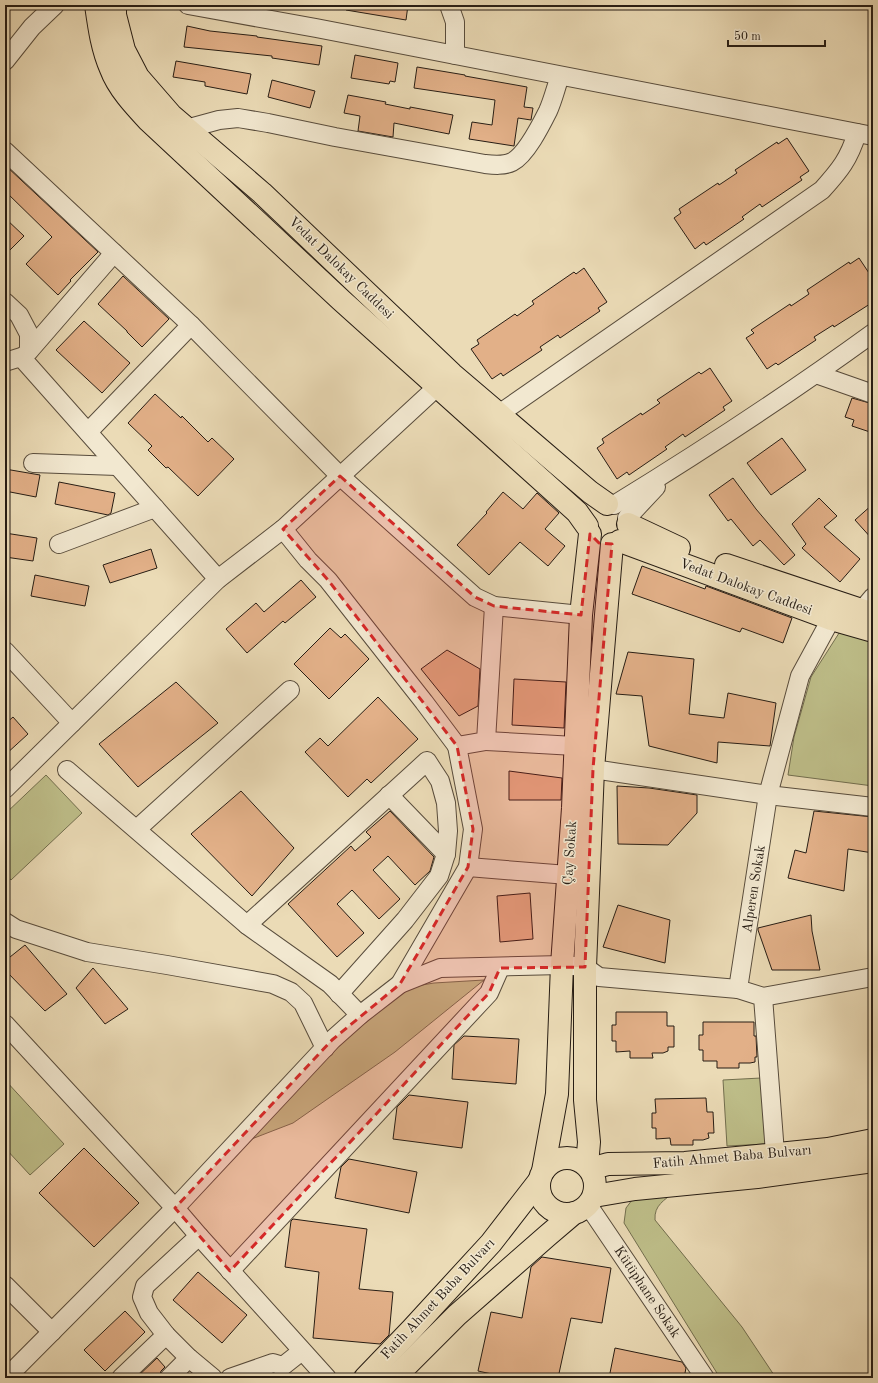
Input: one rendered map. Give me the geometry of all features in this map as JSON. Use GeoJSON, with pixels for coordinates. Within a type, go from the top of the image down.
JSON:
{"type":"FeatureCollection","features":[{"type":"Feature","properties":{"kind":"main road"},"geometry":{"type":"LineString","coordinates":[[96,5],[102,40],[111,69],[126,94],[140,112],[341,300],[577,512],[594,539],[599,543],[618,523]]}},
{"type":"Feature","properties":{"kind":"main road","name":"Vedat Dalokay Caddesi"},"geometry":{"type":"LineString","coordinates":[[115,5],[115,15],[124,50],[138,77],[171,115],[262,193],[452,374],[590,492],[618,523],[831,619],[873,632]]}},
{"type":"Feature","properties":{"kind":"main road","name":"Çay Sokak"},"geometry":{"type":"LineString","coordinates":[[541,1176],[557,1094],[562,965],[581,615],[589,530],[588,520],[590,513],[601,505],[618,523],[593,769],[585,967],[585,1100],[589,1142],[589,1167]]}},
{"type":"Feature","properties":{"kind":"main road","name":"Vedat Dalokay Caddesi"},"geometry":{"type":"LineString","coordinates":[[618,523],[672,546],[869,607]]}},
{"type":"Feature","properties":{"kind":"main road","name":"Fatih Ahmet Baba Bulvarı"},"geometry":{"type":"LineString","coordinates":[[589,1167],[608,1164],[685,1163],[828,1149],[873,1140]]}},
{"type":"Feature","properties":{"kind":"main road"},"geometry":{"type":"LineString","coordinates":[[563,1158],[572,1158],[580,1160],[589,1167],[594,1177],[596,1186],[586,1205],[565,1214],[556,1212],[542,1199],[539,1190],[541,1176],[552,1162],[563,1158]]}},
{"type":"Feature","properties":{"kind":"main road","name":"Fatih Ahmet Baba Bulvarı"},"geometry":{"type":"LineString","coordinates":[[394,1378],[457,1315],[547,1236],[586,1205],[635,1189],[757,1177],[873,1161]]}},
{"type":"Feature","properties":{"kind":"main road","name":"Fatih Ahmet Baba Bulvarı"},"geometry":{"type":"LineString","coordinates":[[365,1378],[491,1243],[541,1176]]}},
{"type":"Feature","properties":{"kind":"street"},"geometry":{"type":"LineString","coordinates":[[5,62],[32,27],[55,5]]}},
{"type":"Feature","properties":{"kind":"street"},"geometry":{"type":"LineString","coordinates":[[188,5],[455,55],[865,135],[852,150],[839,171],[822,190],[498,414]]}},
{"type":"Feature","properties":{"kind":"street"},"geometry":{"type":"LineString","coordinates":[[450,5],[455,22],[455,55]]}},
{"type":"Feature","properties":{"kind":"street"},"geometry":{"type":"LineString","coordinates":[[186,129],[219,120],[238,118],[485,164],[504,164],[513,162],[528,148],[548,110],[560,76]]}},
{"type":"Feature","properties":{"kind":"street"},"geometry":{"type":"LineString","coordinates":[[5,151],[190,325],[340,476],[475,597],[494,606],[581,615]]}},
{"type":"Feature","properties":{"kind":"street"},"geometry":{"type":"LineString","coordinates":[[18,357],[114,254]]}},
{"type":"Feature","properties":{"kind":"street"},"geometry":{"type":"LineString","coordinates":[[5,302],[19,315],[29,334],[18,357]]}},
{"type":"Feature","properties":{"kind":"street"},"geometry":{"type":"LineString","coordinates":[[88,432],[190,325]]}},
{"type":"Feature","properties":{"kind":"street"},"geometry":{"type":"LineString","coordinates":[[618,523],[670,471],[816,374],[873,333]]}},
{"type":"Feature","properties":{"kind":"street"},"geometry":{"type":"LineString","coordinates":[[18,357],[88,432],[218,579]]}},
{"type":"Feature","properties":{"kind":"street"},"geometry":{"type":"LineString","coordinates":[[816,374],[873,394]]}},
{"type":"Feature","properties":{"kind":"street"},"geometry":{"type":"LineString","coordinates":[[5,789],[218,579],[283,529],[438,386]]}},
{"type":"Feature","properties":{"kind":"street"},"geometry":{"type":"LineString","coordinates":[[33,463],[117,466]]}},
{"type":"Feature","properties":{"kind":"street"},"geometry":{"type":"LineString","coordinates":[[59,544],[155,508]]}},
{"type":"Feature","properties":{"kind":"street"},"geometry":{"type":"LineString","coordinates":[[283,529],[308,560],[328,580],[457,746],[473,829],[468,867],[400,984]]}},
{"type":"Feature","properties":{"kind":"street"},"geometry":{"type":"LineString","coordinates":[[486,741],[494,606]]}},
{"type":"Feature","properties":{"kind":"street","name":"Alperen Sokak"},"geometry":{"type":"LineString","coordinates":[[738,989],[768,795],[800,676],[831,619]]}},
{"type":"Feature","properties":{"kind":"street"},"geometry":{"type":"LineString","coordinates":[[5,651],[72,723]]}},
{"type":"Feature","properties":{"kind":"street"},"geometry":{"type":"LineString","coordinates":[[137,830],[290,690]]}},
{"type":"Feature","properties":{"kind":"street"},"geometry":{"type":"LineString","coordinates":[[457,746],[486,741],[575,746]]}},
{"type":"Feature","properties":{"kind":"street"},"geometry":{"type":"LineString","coordinates":[[247,925],[427,761],[440,781],[446,803],[448,831],[446,854],[439,876],[405,920],[339,994]]}},
{"type":"Feature","properties":{"kind":"street"},"geometry":{"type":"LineString","coordinates":[[593,769],[768,795],[873,807]]}},
{"type":"Feature","properties":{"kind":"street"},"geometry":{"type":"LineString","coordinates":[[68,770],[247,925],[330,984],[360,1015]]}},
{"type":"Feature","properties":{"kind":"street"},"geometry":{"type":"LineString","coordinates":[[389,795],[446,854]]}},
{"type":"Feature","properties":{"kind":"street"},"geometry":{"type":"LineString","coordinates":[[468,867],[568,875]]}},
{"type":"Feature","properties":{"kind":"street"},"geometry":{"type":"LineString","coordinates":[[5,922],[16,929],[87,952],[273,984],[291,992],[303,1003],[325,1048]]}},
{"type":"Feature","properties":{"kind":"street"},"geometry":{"type":"LineString","coordinates":[[420,948],[440,968]]}},
{"type":"Feature","properties":{"kind":"street"},"geometry":{"type":"LineString","coordinates":[[6,1378],[175,1208],[325,1048],[360,1015],[400,984],[440,968],[500,968],[562,965],[585,967],[599,977],[738,989],[763,997],[873,977]]}},
{"type":"Feature","properties":{"kind":"street"},"geometry":{"type":"LineString","coordinates":[[230,1271],[489,993],[500,968]]}},
{"type":"Feature","properties":{"kind":"street"},"geometry":{"type":"LineString","coordinates":[[763,997],[775,1153]]}},
{"type":"Feature","properties":{"kind":"street"},"geometry":{"type":"LineString","coordinates":[[5,1024],[175,1208],[327,1378]]}},
{"type":"Feature","properties":{"kind":"street","name":"Kütüphane Sokak"},"geometry":{"type":"LineString","coordinates":[[586,1205],[705,1378]]}},
{"type":"Feature","properties":{"kind":"street"},"geometry":{"type":"LineString","coordinates":[[199,1236],[145,1286],[142,1297],[149,1313],[166,1335],[189,1358],[213,1378]]}},
{"type":"Feature","properties":{"kind":"street"},"geometry":{"type":"LineString","coordinates":[[5,1285],[52,1332]]}},
{"type":"Feature","properties":{"kind":"street"},"geometry":{"type":"LineString","coordinates":[[121,1378],[166,1335]]}},
{"type":"Feature","properties":{"kind":"street"},"geometry":{"type":"LineString","coordinates":[[230,1378],[273,1363],[283,1366],[302,1351]]}},
{"type":"Feature","properties":{"kind":"street"},"geometry":{"type":"LineString","coordinates":[[169,1378],[189,1358]]}},
{"type":"Feature","properties":{"kind":"highlighted area"},"geometry":{"type":"Polygon","coordinates":[[[340,476],[475,597],[494,606],[581,615],[590,534],[599,543],[612,544],[593,769],[585,967],[500,968],[489,993],[230,1271],[175,1208],[332,1040],[400,984],[468,867],[473,829],[457,746],[328,580],[283,529],[340,476]]]}},
{"type":"Feature","properties":{"kind":"green space"},"geometry":{"type":"Polygon","coordinates":[[[841,630],[873,643],[873,786],[788,775],[794,737],[811,677],[841,630]]]}},
{"type":"Feature","properties":{"kind":"green space"},"geometry":{"type":"Polygon","coordinates":[[[46,775],[82,813],[11,880],[5,873],[5,814],[46,775]]]}},
{"type":"Feature","properties":{"kind":"green space"},"geometry":{"type":"Polygon","coordinates":[[[484,980],[395,1052],[293,1123],[249,1140],[255,1129],[357,1027],[410,987],[434,983],[484,980]]]}},
{"type":"Feature","properties":{"kind":"green space"},"geometry":{"type":"Polygon","coordinates":[[[761,1078],[765,1144],[727,1146],[723,1080],[761,1078]]]}},
{"type":"Feature","properties":{"kind":"green space"},"geometry":{"type":"Polygon","coordinates":[[[5,1080],[64,1144],[30,1175],[5,1148],[5,1080]]]}},
{"type":"Feature","properties":{"kind":"green space"},"geometry":{"type":"Polygon","coordinates":[[[675,1191],[658,1207],[655,1220],[742,1327],[776,1378],[720,1378],[624,1223],[626,1208],[635,1196],[675,1191]]]}},
{"type":"Feature","properties":{"kind":"building"},"geometry":{"type":"Polygon","coordinates":[[[347,5],[408,5],[406,20],[346,10],[347,5]]]}},
{"type":"Feature","properties":{"kind":"building"},"geometry":{"type":"Polygon","coordinates":[[[187,26],[210,31],[257,36],[322,46],[319,65],[272,58],[272,56],[184,47],[187,26]]]}},
{"type":"Feature","properties":{"kind":"building"},"geometry":{"type":"Polygon","coordinates":[[[355,55],[398,63],[395,82],[390,81],[389,84],[351,78],[355,55]]]}},
{"type":"Feature","properties":{"kind":"building"},"geometry":{"type":"Polygon","coordinates":[[[176,61],[251,74],[247,94],[205,86],[205,82],[173,77],[176,61]]]}},
{"type":"Feature","properties":{"kind":"building"},"geometry":{"type":"Polygon","coordinates":[[[417,67],[527,87],[524,107],[533,108],[531,120],[518,118],[514,146],[469,139],[472,122],[492,125],[495,100],[414,88],[417,67]]]}},
{"type":"Feature","properties":{"kind":"building"},"geometry":{"type":"Polygon","coordinates":[[[272,80],[315,91],[310,108],[268,97],[272,80]]]}},
{"type":"Feature","properties":{"kind":"building"},"geometry":{"type":"Polygon","coordinates":[[[348,95],[386,102],[385,104],[410,109],[410,107],[453,115],[449,134],[394,123],[393,137],[358,131],[360,116],[344,113],[348,95]]]}},
{"type":"Feature","properties":{"kind":"building"},"geometry":{"type":"Polygon","coordinates":[[[787,138],[809,171],[800,177],[802,180],[762,207],[760,204],[742,217],[744,219],[706,245],[704,242],[695,249],[674,218],[681,213],[679,209],[718,183],[719,185],[737,173],[735,170],[777,142],[778,144],[787,138]]]}},
{"type":"Feature","properties":{"kind":"building"},"geometry":{"type":"Polygon","coordinates":[[[5,165],[98,252],[70,280],[71,281],[58,295],[26,264],[52,237],[5,191],[5,165]]]}},
{"type":"Feature","properties":{"kind":"building"},"geometry":{"type":"Polygon","coordinates":[[[5,218],[24,236],[5,255],[5,218]]]}},
{"type":"Feature","properties":{"kind":"building"},"geometry":{"type":"Polygon","coordinates":[[[859,258],[873,279],[873,302],[834,327],[833,325],[814,337],[816,340],[778,365],[776,363],[767,369],[746,338],[754,333],[751,330],[790,304],[791,306],[809,294],[807,290],[849,262],[850,264],[859,258]]]}},
{"type":"Feature","properties":{"kind":"building"},"geometry":{"type":"Polygon","coordinates":[[[584,268],[607,302],[598,308],[600,311],[560,338],[558,335],[540,347],[542,350],[503,376],[501,373],[492,379],[471,349],[479,344],[477,340],[515,314],[517,316],[534,304],[532,301],[574,272],[576,274],[584,268]]]}},
{"type":"Feature","properties":{"kind":"building"},"geometry":{"type":"Polygon","coordinates":[[[123,276],[169,319],[142,347],[98,304],[123,276]]]}},
{"type":"Feature","properties":{"kind":"building"},"geometry":{"type":"Polygon","coordinates":[[[84,321],[130,363],[102,393],[56,350],[84,321]]]}},
{"type":"Feature","properties":{"kind":"building"},"geometry":{"type":"Polygon","coordinates":[[[710,368],[732,401],[723,407],[725,410],[685,437],[683,434],[665,447],[667,449],[629,475],[627,472],[617,479],[597,448],[604,443],[602,439],[641,413],[642,415],[660,403],[657,400],[699,372],[701,374],[710,368]]]}},
{"type":"Feature","properties":{"kind":"building"},"geometry":{"type":"Polygon","coordinates":[[[155,394],[181,418],[182,416],[208,442],[212,438],[234,459],[198,496],[148,450],[152,446],[128,423],[155,394]]]}},
{"type":"Feature","properties":{"kind":"building"},"geometry":{"type":"Polygon","coordinates":[[[852,398],[873,404],[873,433],[852,426],[854,420],[845,417],[852,398]]]}},
{"type":"Feature","properties":{"kind":"building"},"geometry":{"type":"Polygon","coordinates":[[[782,438],[806,470],[771,495],[747,463],[782,438]]]}},
{"type":"Feature","properties":{"kind":"building"},"geometry":{"type":"Polygon","coordinates":[[[5,469],[40,475],[36,497],[5,491],[5,469]]]}},
{"type":"Feature","properties":{"kind":"building"},"geometry":{"type":"Polygon","coordinates":[[[733,478],[756,509],[795,555],[784,565],[760,540],[753,546],[731,519],[728,521],[709,495],[733,478]]]}},
{"type":"Feature","properties":{"kind":"building"},"geometry":{"type":"Polygon","coordinates":[[[59,482],[115,493],[111,513],[108,515],[55,504],[59,482]]]}},
{"type":"Feature","properties":{"kind":"building"},"geometry":{"type":"Polygon","coordinates":[[[503,492],[523,509],[537,493],[559,513],[545,529],[565,546],[548,566],[520,542],[489,575],[457,545],[487,513],[486,512],[503,492]]]}},
{"type":"Feature","properties":{"kind":"building"},"geometry":{"type":"Polygon","coordinates":[[[819,498],[837,516],[824,527],[860,559],[840,582],[802,548],[806,544],[792,524],[819,498]]]}},
{"type":"Feature","properties":{"kind":"building"},"geometry":{"type":"Polygon","coordinates":[[[873,504],[873,540],[855,520],[873,504]]]}},
{"type":"Feature","properties":{"kind":"building"},"geometry":{"type":"Polygon","coordinates":[[[5,533],[37,538],[33,561],[5,557],[5,533]]]}},
{"type":"Feature","properties":{"kind":"building"},"geometry":{"type":"Polygon","coordinates":[[[151,549],[157,568],[110,583],[103,565],[151,549]]]}},
{"type":"Feature","properties":{"kind":"building"},"geometry":{"type":"Polygon","coordinates":[[[642,566],[705,589],[706,586],[792,618],[783,643],[742,628],[740,632],[632,594],[642,566]]]}},
{"type":"Feature","properties":{"kind":"building"},"geometry":{"type":"Polygon","coordinates":[[[35,575],[89,586],[85,606],[31,596],[35,575]]]}},
{"type":"Feature","properties":{"kind":"building"},"geometry":{"type":"Polygon","coordinates":[[[301,580],[316,597],[285,623],[283,621],[247,653],[226,629],[256,603],[264,612],[301,580]]]}},
{"type":"Feature","properties":{"kind":"building"},"geometry":{"type":"Polygon","coordinates":[[[330,628],[341,638],[345,634],[369,659],[329,699],[294,664],[330,628]]]}},
{"type":"Feature","properties":{"kind":"building"},"geometry":{"type":"Polygon","coordinates":[[[447,650],[480,669],[478,706],[459,716],[421,669],[447,650]]]}},
{"type":"Feature","properties":{"kind":"building"},"geometry":{"type":"Polygon","coordinates":[[[628,652],[694,659],[689,714],[724,718],[728,693],[776,703],[770,746],[718,742],[717,763],[649,746],[642,696],[616,694],[628,652]]]}},
{"type":"Feature","properties":{"kind":"building"},"geometry":{"type":"Polygon","coordinates":[[[514,679],[566,682],[564,728],[512,725],[514,679]]]}},
{"type":"Feature","properties":{"kind":"building"},"geometry":{"type":"Polygon","coordinates":[[[176,682],[218,723],[138,787],[99,744],[176,682]]]}},
{"type":"Feature","properties":{"kind":"building"},"geometry":{"type":"Polygon","coordinates":[[[378,697],[418,739],[371,783],[367,779],[348,797],[305,752],[320,738],[328,746],[378,697]]]}},
{"type":"Feature","properties":{"kind":"building"},"geometry":{"type":"Polygon","coordinates":[[[13,717],[28,734],[5,755],[5,724],[13,717]]]}},
{"type":"Feature","properties":{"kind":"building"},"geometry":{"type":"Polygon","coordinates":[[[509,771],[562,778],[561,800],[509,800],[509,771]]]}},
{"type":"Feature","properties":{"kind":"building"},"geometry":{"type":"Polygon","coordinates":[[[617,786],[649,788],[697,795],[697,813],[668,845],[618,844],[617,786]]]}},
{"type":"Feature","properties":{"kind":"building"},"geometry":{"type":"Polygon","coordinates":[[[241,791],[294,848],[252,896],[191,834],[241,791]]]}},
{"type":"Feature","properties":{"kind":"building"},"geometry":{"type":"Polygon","coordinates":[[[390,811],[434,857],[430,871],[415,885],[388,856],[373,870],[400,899],[379,919],[352,890],[337,904],[364,933],[337,957],[288,904],[351,846],[355,851],[371,837],[366,832],[390,811]]]}},
{"type":"Feature","properties":{"kind":"building"},"geometry":{"type":"Polygon","coordinates":[[[814,811],[873,817],[873,853],[848,849],[844,891],[788,878],[795,850],[806,853],[814,811]]]}},
{"type":"Feature","properties":{"kind":"building"},"geometry":{"type":"Polygon","coordinates":[[[530,893],[533,939],[500,942],[497,896],[530,893]]]}},
{"type":"Feature","properties":{"kind":"building"},"geometry":{"type":"Polygon","coordinates":[[[618,905],[670,920],[665,963],[603,947],[618,905]]]}},
{"type":"Feature","properties":{"kind":"building"},"geometry":{"type":"Polygon","coordinates":[[[811,915],[812,931],[820,970],[772,970],[758,928],[811,915]]]}},
{"type":"Feature","properties":{"kind":"building"},"geometry":{"type":"Polygon","coordinates":[[[25,945],[67,994],[45,1011],[5,970],[5,961],[25,945]]]}},
{"type":"Feature","properties":{"kind":"building"},"geometry":{"type":"Polygon","coordinates":[[[93,968],[128,1009],[105,1024],[76,988],[93,968]]]}},
{"type":"Feature","properties":{"kind":"building"},"geometry":{"type":"Polygon","coordinates":[[[616,1012],[667,1012],[667,1026],[674,1026],[674,1047],[668,1047],[668,1051],[663,1053],[652,1053],[653,1058],[630,1058],[630,1051],[616,1052],[616,1041],[612,1041],[612,1025],[616,1025],[616,1012]]]}},
{"type":"Feature","properties":{"kind":"building"},"geometry":{"type":"Polygon","coordinates":[[[703,1022],[754,1022],[757,1057],[755,1057],[755,1062],[739,1063],[739,1068],[717,1068],[717,1061],[703,1061],[703,1050],[699,1050],[699,1035],[703,1035],[703,1022]]]}},
{"type":"Feature","properties":{"kind":"building"},"geometry":{"type":"Polygon","coordinates":[[[464,1036],[519,1039],[516,1084],[452,1079],[454,1045],[464,1036]]]}},
{"type":"Feature","properties":{"kind":"building"},"geometry":{"type":"Polygon","coordinates":[[[409,1095],[468,1102],[462,1148],[393,1139],[397,1107],[409,1095]]]}},
{"type":"Feature","properties":{"kind":"building"},"geometry":{"type":"Polygon","coordinates":[[[706,1098],[707,1112],[713,1112],[714,1133],[708,1133],[709,1138],[703,1140],[693,1140],[693,1145],[671,1145],[670,1138],[656,1139],[656,1128],[652,1128],[652,1113],[656,1113],[655,1099],[706,1098]]]}},
{"type":"Feature","properties":{"kind":"building"},"geometry":{"type":"Polygon","coordinates":[[[84,1148],[139,1203],[94,1247],[39,1193],[84,1148]]]}},
{"type":"Feature","properties":{"kind":"building"},"geometry":{"type":"Polygon","coordinates":[[[349,1159],[417,1172],[409,1213],[335,1198],[341,1167],[349,1159]]]}},
{"type":"Feature","properties":{"kind":"building"},"geometry":{"type":"Polygon","coordinates":[[[293,1219],[367,1229],[359,1289],[393,1292],[389,1335],[380,1344],[313,1338],[319,1272],[285,1267],[291,1221],[293,1219]]]}},
{"type":"Feature","properties":{"kind":"building"},"geometry":{"type":"Polygon","coordinates":[[[542,1257],[611,1268],[602,1323],[571,1318],[558,1378],[510,1378],[478,1371],[491,1312],[522,1318],[531,1267],[542,1257]]]}},
{"type":"Feature","properties":{"kind":"building"},"geometry":{"type":"Polygon","coordinates":[[[198,1272],[247,1315],[222,1343],[173,1300],[198,1272]]]}},
{"type":"Feature","properties":{"kind":"building"},"geometry":{"type":"Polygon","coordinates":[[[125,1311],[145,1332],[105,1371],[84,1350],[125,1311]]]}},
{"type":"Feature","properties":{"kind":"building"},"geometry":{"type":"Polygon","coordinates":[[[615,1348],[682,1362],[686,1368],[684,1378],[609,1378],[615,1348]]]}},
{"type":"Feature","properties":{"kind":"building"},"geometry":{"type":"Polygon","coordinates":[[[157,1358],[165,1367],[161,1371],[159,1378],[136,1378],[157,1358]]]}}]}
